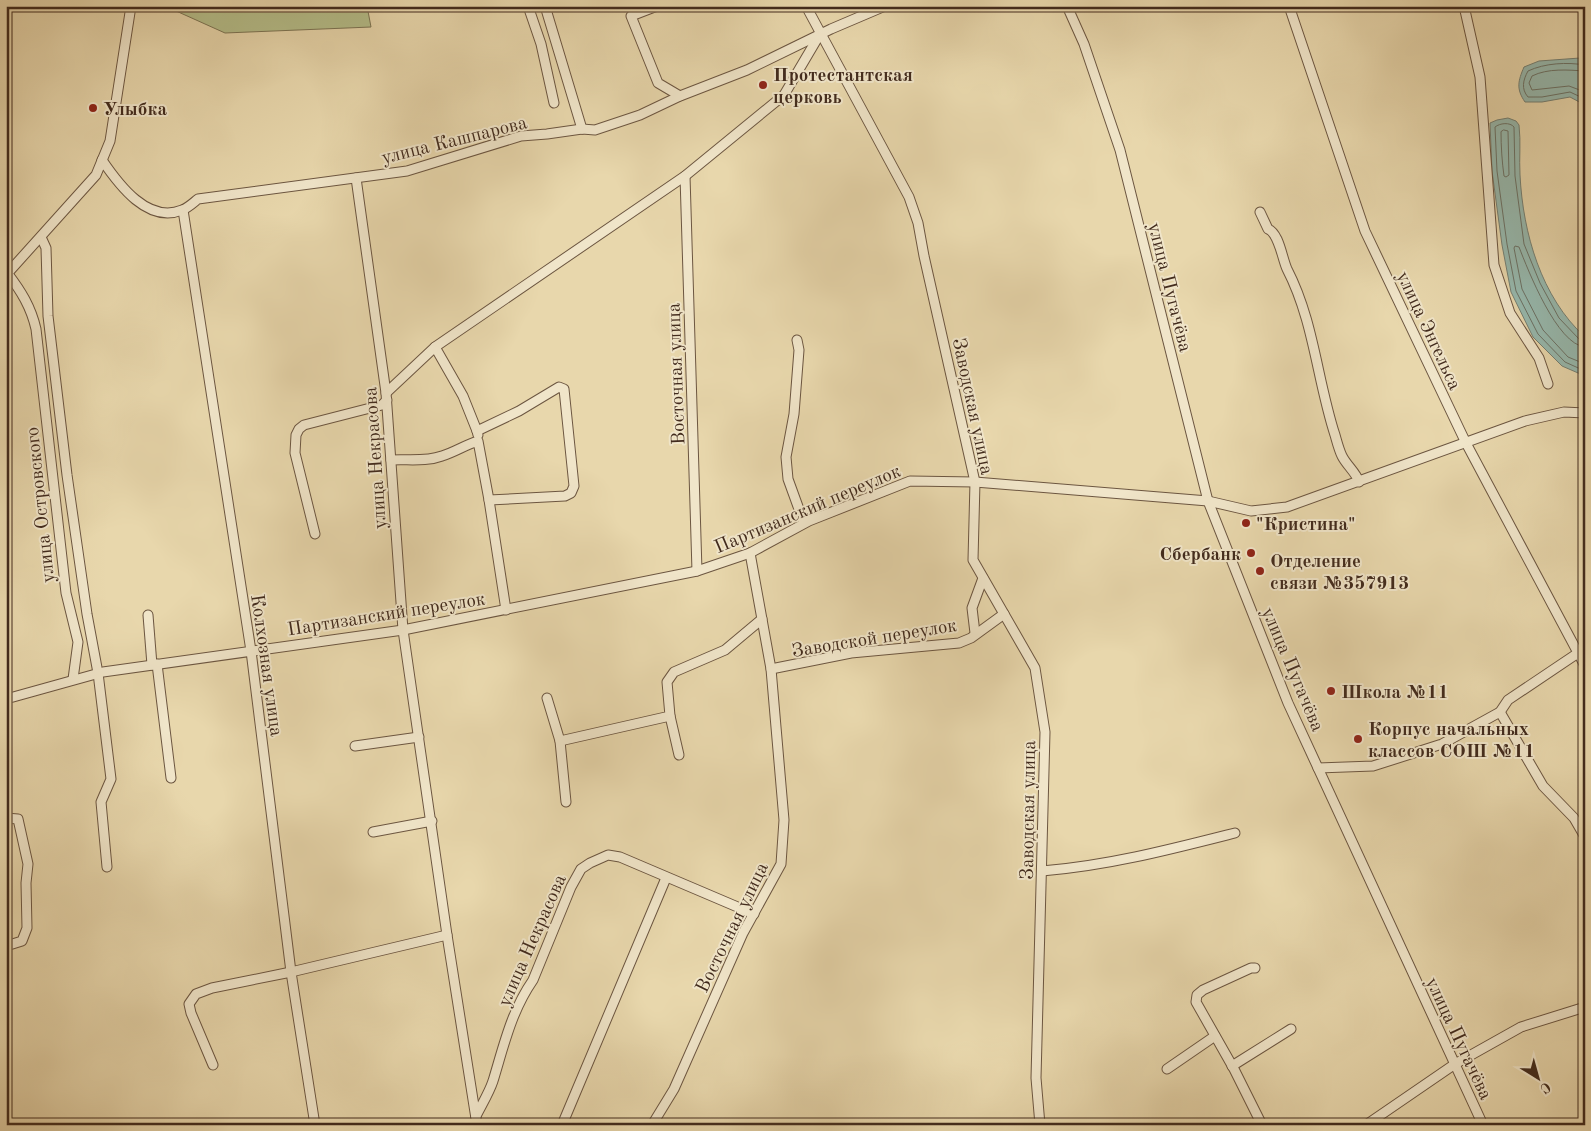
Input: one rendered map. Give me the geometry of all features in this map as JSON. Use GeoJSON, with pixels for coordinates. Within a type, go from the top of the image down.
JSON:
{"type":"FeatureCollection","features":[{"type":"Feature","properties":{"kind":"street","name":"улица Островского"},"geometry":{"type":"LineString","coordinates":[[73,679],[78,642],[66,593],[36,329],[26,300],[7,274],[96,175],[110,141],[131,6]]}},
{"type":"Feature","properties":{"kind":"street"},"geometry":{"type":"LineString","coordinates":[[528,6],[535,26],[554,103]]}},
{"type":"Feature","properties":{"kind":"street"},"geometry":{"type":"LineString","coordinates":[[545,6],[582,129]]}},
{"type":"Feature","properties":{"kind":"street"},"geometry":{"type":"LineString","coordinates":[[657,6],[631,16],[658,83],[680,96]]}},
{"type":"Feature","properties":{"kind":"street","name":"Заводская улица"},"geometry":{"type":"LineString","coordinates":[[806,6],[909,197],[918,223],[975,482],[973,560],[1035,668],[1045,732],[1036,1078],[1040,1125]]}},
{"type":"Feature","properties":{"kind":"street","name":"улица Кашпарова"},"geometry":{"type":"LineString","coordinates":[[183,210],[198,199],[407,171],[521,136],[582,129],[595,130],[640,115],[680,96],[747,70],[820,34],[885,6]]}},
{"type":"Feature","properties":{"kind":"street","name":"улица Пугачёва"},"geometry":{"type":"LineString","coordinates":[[1067,6],[1084,44],[1120,150],[1208,501],[1288,704],[1339,810],[1483,1125]]}},
{"type":"Feature","properties":{"kind":"street","name":"улица Энгельса"},"geometry":{"type":"LineString","coordinates":[[1289,6],[1365,231],[1466,443],[1585,666]]}},
{"type":"Feature","properties":{"kind":"street"},"geometry":{"type":"LineString","coordinates":[[1464,6],[1480,77],[1494,265],[1510,313],[1539,358],[1548,384]]}},
{"type":"Feature","properties":{"kind":"street"},"geometry":{"type":"LineString","coordinates":[[535,26],[553,32]]}},
{"type":"Feature","properties":{"kind":"street"},"geometry":{"type":"LineString","coordinates":[[315,534],[295,453],[296,435],[299,429],[304,425],[382,405],[387,397],[435,346],[685,176],[784,95],[820,34]]}},
{"type":"Feature","properties":{"kind":"street"},"geometry":{"type":"LineString","coordinates":[[102,160],[113,177],[140,203],[152,210],[165,214],[183,210]]}},
{"type":"Feature","properties":{"kind":"street","name":"Восточная улица"},"geometry":{"type":"LineString","coordinates":[[685,176],[697,570]]}},
{"type":"Feature","properties":{"kind":"street","name":"улица Некрасова"},"geometry":{"type":"LineString","coordinates":[[356,178],[387,397],[404,630],[447,935],[477,1120]]}},
{"type":"Feature","properties":{"kind":"street","name":"Колхозная улица"},"geometry":{"type":"LineString","coordinates":[[183,210],[251,652],[290,972],[316,1125]]}},
{"type":"Feature","properties":{"kind":"street"},"geometry":{"type":"LineString","coordinates":[[1260,212],[1268,229],[1276,236],[1285,265],[1293,279],[1313,342],[1334,434],[1342,456],[1357,475],[1359,482]]}},
{"type":"Feature","properties":{"kind":"street"},"geometry":{"type":"LineString","coordinates":[[41,237],[46,248],[48,316],[68,482],[87,614],[98,673],[111,779],[101,802],[107,866]]}},
{"type":"Feature","properties":{"kind":"street"},"geometry":{"type":"LineString","coordinates":[[797,340],[799,350],[794,414],[786,457],[788,479],[804,523]]}},
{"type":"Feature","properties":{"kind":"street","name":"Партизанский переулок"},"geometry":{"type":"LineString","coordinates":[[435,346],[463,396],[477,431],[506,610]]}},
{"type":"Feature","properties":{"kind":"street"},"geometry":{"type":"LineString","coordinates":[[477,431],[519,411],[560,387],[564,389],[574,486],[571,493],[565,496],[489,500]]}},
{"type":"Feature","properties":{"kind":"street","name":"Партизанский переулок"},"geometry":{"type":"LineString","coordinates":[[6,699],[98,673],[404,630],[697,570],[750,553],[804,523],[910,481],[975,482],[1208,501],[1251,511],[1287,508],[1525,421],[1564,412],[1585,413]]}},
{"type":"Feature","properties":{"kind":"street"},"geometry":{"type":"LineString","coordinates":[[391,460],[433,459],[478,441]]}},
{"type":"Feature","properties":{"kind":"street","name":"Восточная улица"},"geometry":{"type":"LineString","coordinates":[[652,1125],[674,1089],[743,932],[781,864],[784,820],[771,669],[750,553]]}},
{"type":"Feature","properties":{"kind":"street"},"geometry":{"type":"LineString","coordinates":[[975,633],[972,608],[983,578]]}},
{"type":"Feature","properties":{"kind":"street","name":"Заводской переулок"},"geometry":{"type":"LineString","coordinates":[[771,669],[851,653],[959,642],[971,638],[975,633],[1004,614]]}},
{"type":"Feature","properties":{"kind":"street"},"geometry":{"type":"LineString","coordinates":[[148,615],[171,778]]}},
{"type":"Feature","properties":{"kind":"street"},"geometry":{"type":"LineString","coordinates":[[679,755],[670,716],[667,682],[674,672],[725,650],[762,619]]}},
{"type":"Feature","properties":{"kind":"street"},"geometry":{"type":"LineString","coordinates":[[1318,768],[1373,766],[1442,744],[1500,712],[1508,700],[1578,654]]}},
{"type":"Feature","properties":{"kind":"street"},"geometry":{"type":"LineString","coordinates":[[547,698],[560,742],[566,802]]}},
{"type":"Feature","properties":{"kind":"street"},"geometry":{"type":"LineString","coordinates":[[1500,712],[1543,786],[1574,818],[1585,837]]}},
{"type":"Feature","properties":{"kind":"street"},"geometry":{"type":"LineString","coordinates":[[560,742],[670,716]]}},
{"type":"Feature","properties":{"kind":"street"},"geometry":{"type":"LineString","coordinates":[[355,746],[419,737]]}},
{"type":"Feature","properties":{"kind":"street"},"geometry":{"type":"LineString","coordinates":[[6,818],[18,819],[28,864],[26,883],[27,928],[22,941],[6,946]]}},
{"type":"Feature","properties":{"kind":"street"},"geometry":{"type":"LineString","coordinates":[[373,832],[432,821]]}},
{"type":"Feature","properties":{"kind":"street"},"geometry":{"type":"LineString","coordinates":[[1042,871],[1072,869],[1142,856],[1236,833]]}},
{"type":"Feature","properties":{"kind":"street","name":"улица Некрасова"},"geometry":{"type":"LineString","coordinates":[[477,1120],[492,1083],[504,1038],[524,993],[533,980],[571,887],[581,870],[590,863],[608,855],[620,858],[754,914]]}},
{"type":"Feature","properties":{"kind":"street"},"geometry":{"type":"LineString","coordinates":[[562,1125],[666,878]]}},
{"type":"Feature","properties":{"kind":"street"},"geometry":{"type":"LineString","coordinates":[[213,1065],[191,1013],[189,1004],[196,994],[212,988],[290,972],[447,935]]}},
{"type":"Feature","properties":{"kind":"street"},"geometry":{"type":"LineString","coordinates":[[1255,968],[1251,968],[1202,990],[1197,995],[1196,1002],[1262,1125]]}},
{"type":"Feature","properties":{"kind":"street"},"geometry":{"type":"LineString","coordinates":[[1366,1125],[1378,1121],[1455,1064],[1521,1027],[1585,1006]]}},
{"type":"Feature","properties":{"kind":"street"},"geometry":{"type":"LineString","coordinates":[[1232,1066],[1291,1029]]}},
{"type":"Feature","properties":{"kind":"street"},"geometry":{"type":"LineString","coordinates":[[1167,1068],[1215,1036]]}},
{"type":"Feature","properties":{"kind":"green space"},"geometry":{"type":"Polygon","coordinates":[[[165,6],[367,6],[371,27],[225,33],[165,6]]]}},
{"type":"Feature","properties":{"kind":"water"},"geometry":{"type":"Polygon","coordinates":[[[1580,58],[1585,61],[1585,105],[1570,97],[1542,102],[1525,102],[1519,89],[1520,77],[1524,67],[1539,61],[1580,58]]]}},
{"type":"Feature","properties":{"kind":"water"},"geometry":{"type":"Polygon","coordinates":[[[1508,118],[1516,121],[1519,125],[1522,197],[1530,241],[1537,263],[1557,303],[1585,337],[1585,376],[1562,366],[1533,337],[1511,292],[1502,245],[1492,171],[1490,123],[1508,118]]]}},
{"type":"Feature","properties":{"kind":"place","name":"Протестантская церковь"},"geometry":{"type":"Point","coordinates":[763,85]}},
{"type":"Feature","properties":{"kind":"place","name":"Улыбка"},"geometry":{"type":"Point","coordinates":[93,108]}},
{"type":"Feature","properties":{"kind":"place","name":"\"Кристина\""},"geometry":{"type":"Point","coordinates":[1246,523]}},
{"type":"Feature","properties":{"kind":"place","name":"Сбербанк"},"geometry":{"type":"Point","coordinates":[1251,553]}},
{"type":"Feature","properties":{"kind":"place","name":"Отделение связи №357913"},"geometry":{"type":"Point","coordinates":[1260,571]}},
{"type":"Feature","properties":{"kind":"place","name":"Школа №11"},"geometry":{"type":"Point","coordinates":[1331,691]}},
{"type":"Feature","properties":{"kind":"place","name":"Корпус начальных классов СОШ №11"},"geometry":{"type":"Point","coordinates":[1358,739]}}]}
